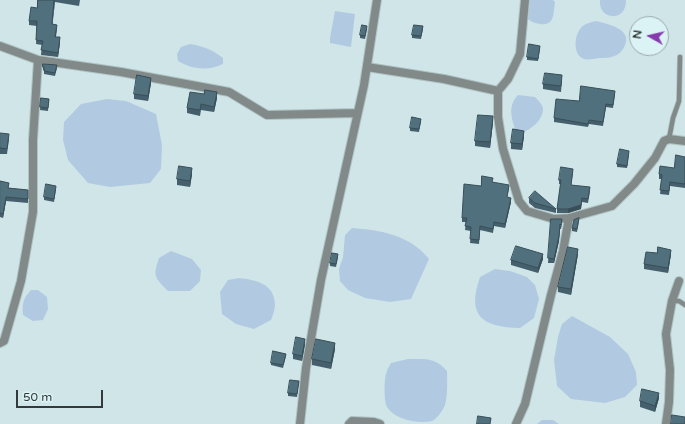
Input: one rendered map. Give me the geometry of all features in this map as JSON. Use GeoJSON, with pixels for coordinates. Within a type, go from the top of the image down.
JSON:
{"type":"FeatureCollection","features":[{"type":"Feature","properties":{"kind":"street"},"geometry":{"type":"LineString","coordinates":[[300,424],[306,368],[321,280],[367,67],[377,0]]}},
{"type":"Feature","properties":{"kind":"street"},"geometry":{"type":"LineString","coordinates":[[525,0],[520,54],[508,79],[498,91],[498,117],[503,149],[519,201],[527,211],[539,216],[554,219],[569,218],[612,206],[634,184],[655,158],[664,141],[669,139],[685,142]]}},
{"type":"Feature","properties":{"kind":"street"},"geometry":{"type":"LineString","coordinates":[[0,46],[38,60],[121,72],[229,92],[267,115],[357,113]]}},
{"type":"Feature","properties":{"kind":"street"},"geometry":{"type":"LineString","coordinates":[[0,343],[4,341],[21,281],[33,212],[34,140],[38,60]]}},
{"type":"Feature","properties":{"kind":"street"},"geometry":{"type":"LineString","coordinates":[[367,67],[444,79],[498,91]]}},
{"type":"Feature","properties":{"kind":"street"},"geometry":{"type":"LineString","coordinates":[[516,424],[525,404],[551,295],[563,252],[569,218]]}},
{"type":"Feature","properties":{"kind":"street"},"geometry":{"type":"LineString","coordinates":[[666,424],[669,402],[670,370],[666,334],[672,301],[679,281]]}},
{"type":"Feature","properties":{"kind":"street"},"geometry":{"type":"LineString","coordinates":[[348,424],[352,421],[374,422],[380,424]]}},
{"type":"Feature","properties":{"kind":"lane"},"geometry":{"type":"LineString","coordinates":[[669,139],[673,118],[679,101],[680,57]]}},
{"type":"Feature","properties":{"kind":"lane"},"geometry":{"type":"LineString","coordinates":[[672,301],[685,305]]}},
{"type":"Feature","properties":{"kind":"water"},"geometry":{"type":"Polygon","coordinates":[[[530,0],[553,0],[555,2],[551,21],[545,24],[540,24],[528,19],[530,0]]]}},
{"type":"Feature","properties":{"kind":"water"},"geometry":{"type":"Polygon","coordinates":[[[600,0],[626,0],[625,7],[622,12],[613,16],[603,12],[600,0]]]}},
{"type":"Feature","properties":{"kind":"water"},"geometry":{"type":"Polygon","coordinates":[[[335,11],[355,14],[351,47],[330,43],[335,11]]]}},
{"type":"Feature","properties":{"kind":"water"},"geometry":{"type":"Polygon","coordinates":[[[596,21],[618,28],[625,35],[625,45],[620,53],[609,58],[584,59],[580,57],[576,50],[578,32],[583,26],[596,21]]]}},
{"type":"Feature","properties":{"kind":"water"},"geometry":{"type":"Polygon","coordinates":[[[190,44],[204,47],[212,51],[223,58],[223,64],[212,68],[195,68],[178,61],[177,54],[181,47],[190,44]]]}},
{"type":"Feature","properties":{"kind":"water"},"geometry":{"type":"Polygon","coordinates":[[[518,95],[535,97],[543,108],[539,121],[533,127],[522,133],[515,129],[511,111],[513,103],[518,95]]]}},
{"type":"Feature","properties":{"kind":"water"},"geometry":{"type":"Polygon","coordinates":[[[107,99],[126,101],[156,114],[162,145],[161,169],[150,183],[110,187],[88,183],[68,160],[63,140],[64,122],[81,104],[107,99]]]}},
{"type":"Feature","properties":{"kind":"water"},"geometry":{"type":"Polygon","coordinates":[[[352,228],[384,232],[404,239],[413,244],[429,259],[411,299],[390,302],[365,298],[348,290],[340,281],[339,269],[343,257],[345,235],[352,228]]]}},
{"type":"Feature","properties":{"kind":"water"},"geometry":{"type":"Polygon","coordinates":[[[171,251],[192,259],[201,270],[200,281],[190,291],[168,291],[157,279],[156,269],[159,258],[171,251]]]}},
{"type":"Feature","properties":{"kind":"water"},"geometry":{"type":"Polygon","coordinates":[[[495,269],[510,271],[527,277],[535,285],[539,299],[534,318],[520,328],[496,325],[487,322],[481,317],[477,310],[475,302],[476,291],[480,277],[495,269]]]}},
{"type":"Feature","properties":{"kind":"water"},"geometry":{"type":"Polygon","coordinates":[[[239,278],[263,284],[271,291],[274,297],[275,306],[271,320],[254,329],[236,324],[222,314],[220,292],[228,280],[239,278]]]}},
{"type":"Feature","properties":{"kind":"water"},"geometry":{"type":"Polygon","coordinates":[[[31,290],[38,290],[47,297],[48,309],[43,320],[33,321],[23,315],[24,301],[31,290]]]}},
{"type":"Feature","properties":{"kind":"water"},"geometry":{"type":"Polygon","coordinates":[[[572,316],[610,337],[628,354],[636,372],[637,385],[625,397],[605,403],[571,399],[557,386],[554,360],[558,337],[562,324],[572,316]]]}},
{"type":"Feature","properties":{"kind":"water"},"geometry":{"type":"Polygon","coordinates":[[[408,359],[425,359],[434,361],[443,366],[447,371],[447,392],[445,405],[440,414],[432,421],[420,422],[407,420],[395,415],[387,407],[385,401],[385,377],[387,370],[391,363],[408,359]]]}},
{"type":"Feature","properties":{"kind":"water"},"geometry":{"type":"Polygon","coordinates":[[[542,420],[553,420],[559,424],[537,424],[542,420]]]}},
{"type":"Feature","properties":{"kind":"building"},"geometry":{"type":"Polygon","coordinates":[[[38,0],[54,0],[52,24],[57,25],[55,37],[60,37],[58,53],[41,50],[43,41],[36,40],[37,21],[29,21],[31,7],[37,8],[38,0]]]}},
{"type":"Feature","properties":{"kind":"building"},"geometry":{"type":"Polygon","coordinates":[[[362,25],[367,26],[365,36],[360,35],[362,25]]]}},
{"type":"Feature","properties":{"kind":"building"},"geometry":{"type":"Polygon","coordinates":[[[414,25],[423,26],[421,36],[412,35],[414,25]]]}},
{"type":"Feature","properties":{"kind":"building"},"geometry":{"type":"Polygon","coordinates":[[[529,44],[540,46],[538,59],[527,57],[529,44]]]}},
{"type":"Feature","properties":{"kind":"building"},"geometry":{"type":"Polygon","coordinates":[[[43,64],[57,65],[55,73],[44,71],[43,64]]]}},
{"type":"Feature","properties":{"kind":"building"},"geometry":{"type":"Polygon","coordinates":[[[545,73],[562,75],[561,86],[543,84],[545,73]]]}},
{"type":"Feature","properties":{"kind":"building"},"geometry":{"type":"Polygon","coordinates":[[[137,75],[151,78],[148,96],[134,94],[137,75]]]}},
{"type":"Feature","properties":{"kind":"building"},"geometry":{"type":"Polygon","coordinates":[[[581,86],[615,91],[613,105],[606,104],[603,122],[589,120],[588,124],[554,118],[556,99],[579,101],[581,86]]]}},
{"type":"Feature","properties":{"kind":"building"},"geometry":{"type":"Polygon","coordinates":[[[205,90],[217,92],[214,107],[201,104],[200,110],[187,108],[190,92],[204,94],[205,90]]]}},
{"type":"Feature","properties":{"kind":"building"},"geometry":{"type":"Polygon","coordinates":[[[41,98],[49,99],[48,108],[40,107],[41,98]]]}},
{"type":"Feature","properties":{"kind":"building"},"geometry":{"type":"Polygon","coordinates":[[[478,115],[493,116],[490,142],[475,141],[478,115]]]}},
{"type":"Feature","properties":{"kind":"building"},"geometry":{"type":"Polygon","coordinates":[[[412,117],[421,119],[419,129],[410,128],[412,117]]]}},
{"type":"Feature","properties":{"kind":"building"},"geometry":{"type":"Polygon","coordinates":[[[513,129],[524,131],[522,144],[511,143],[513,129]]]}},
{"type":"Feature","properties":{"kind":"building"},"geometry":{"type":"Polygon","coordinates":[[[0,133],[9,134],[7,149],[0,148],[0,133]]]}},
{"type":"Feature","properties":{"kind":"building"},"geometry":{"type":"Polygon","coordinates":[[[620,149],[629,151],[627,166],[617,164],[620,149]]]}},
{"type":"Feature","properties":{"kind":"building"},"geometry":{"type":"Polygon","coordinates":[[[676,155],[685,157],[685,184],[670,182],[669,191],[660,190],[662,175],[659,174],[660,166],[674,168],[676,155]]]}},
{"type":"Feature","properties":{"kind":"building"},"geometry":{"type":"Polygon","coordinates":[[[179,166],[192,168],[190,181],[177,179],[179,166]]]}},
{"type":"Feature","properties":{"kind":"building"},"geometry":{"type":"Polygon","coordinates":[[[561,167],[573,169],[571,185],[590,187],[588,199],[582,198],[581,205],[568,209],[557,209],[561,180],[559,180],[561,167]]]}},
{"type":"Feature","properties":{"kind":"building"},"geometry":{"type":"Polygon","coordinates":[[[482,176],[493,178],[492,182],[509,185],[507,197],[511,198],[505,224],[494,222],[493,229],[480,226],[479,240],[470,239],[471,227],[465,226],[467,218],[462,218],[464,184],[481,186],[482,176]]]}},
{"type":"Feature","properties":{"kind":"building"},"geometry":{"type":"Polygon","coordinates":[[[0,181],[9,183],[8,188],[28,190],[28,199],[6,197],[3,214],[0,213],[0,181]]]}},
{"type":"Feature","properties":{"kind":"building"},"geometry":{"type":"Polygon","coordinates":[[[46,184],[56,186],[54,199],[44,197],[46,184]]]}},
{"type":"Feature","properties":{"kind":"building"},"geometry":{"type":"Polygon","coordinates":[[[535,191],[556,209],[535,203],[529,198],[535,191]]]}},
{"type":"Feature","properties":{"kind":"building"},"geometry":{"type":"Polygon","coordinates":[[[579,218],[577,229],[572,228],[574,220],[579,218]]]}},
{"type":"Feature","properties":{"kind":"building"},"geometry":{"type":"Polygon","coordinates":[[[551,219],[562,219],[554,259],[548,258],[551,219]]]}},
{"type":"Feature","properties":{"kind":"building"},"geometry":{"type":"Polygon","coordinates":[[[516,246],[543,254],[538,268],[511,260],[516,246]]]}},
{"type":"Feature","properties":{"kind":"building"},"geometry":{"type":"Polygon","coordinates":[[[568,247],[578,249],[571,289],[558,287],[568,247]]]}},
{"type":"Feature","properties":{"kind":"building"},"geometry":{"type":"Polygon","coordinates":[[[658,247],[671,250],[668,268],[644,264],[646,252],[657,253],[658,247]]]}},
{"type":"Feature","properties":{"kind":"building"},"geometry":{"type":"Polygon","coordinates":[[[332,253],[338,254],[336,264],[330,263],[332,253]]]}},
{"type":"Feature","properties":{"kind":"building"},"geometry":{"type":"Polygon","coordinates":[[[296,337],[305,339],[302,356],[293,354],[296,337]]]}},
{"type":"Feature","properties":{"kind":"building"},"geometry":{"type":"Polygon","coordinates":[[[316,339],[335,343],[331,363],[312,359],[316,339]]]}},
{"type":"Feature","properties":{"kind":"building"},"geometry":{"type":"Polygon","coordinates":[[[273,351],[286,354],[283,365],[271,363],[273,351]]]}},
{"type":"Feature","properties":{"kind":"building"},"geometry":{"type":"Polygon","coordinates":[[[290,380],[299,381],[297,394],[288,393],[290,380]]]}},
{"type":"Feature","properties":{"kind":"building"},"geometry":{"type":"Polygon","coordinates":[[[642,389],[659,393],[655,406],[640,401],[642,389]]]}},
{"type":"Feature","properties":{"kind":"building"},"geometry":{"type":"Polygon","coordinates":[[[672,415],[685,417],[685,424],[671,424],[672,415]]]}},
{"type":"Feature","properties":{"kind":"building"},"geometry":{"type":"Polygon","coordinates":[[[478,416],[491,418],[490,424],[477,424],[478,416]]]}}]}
